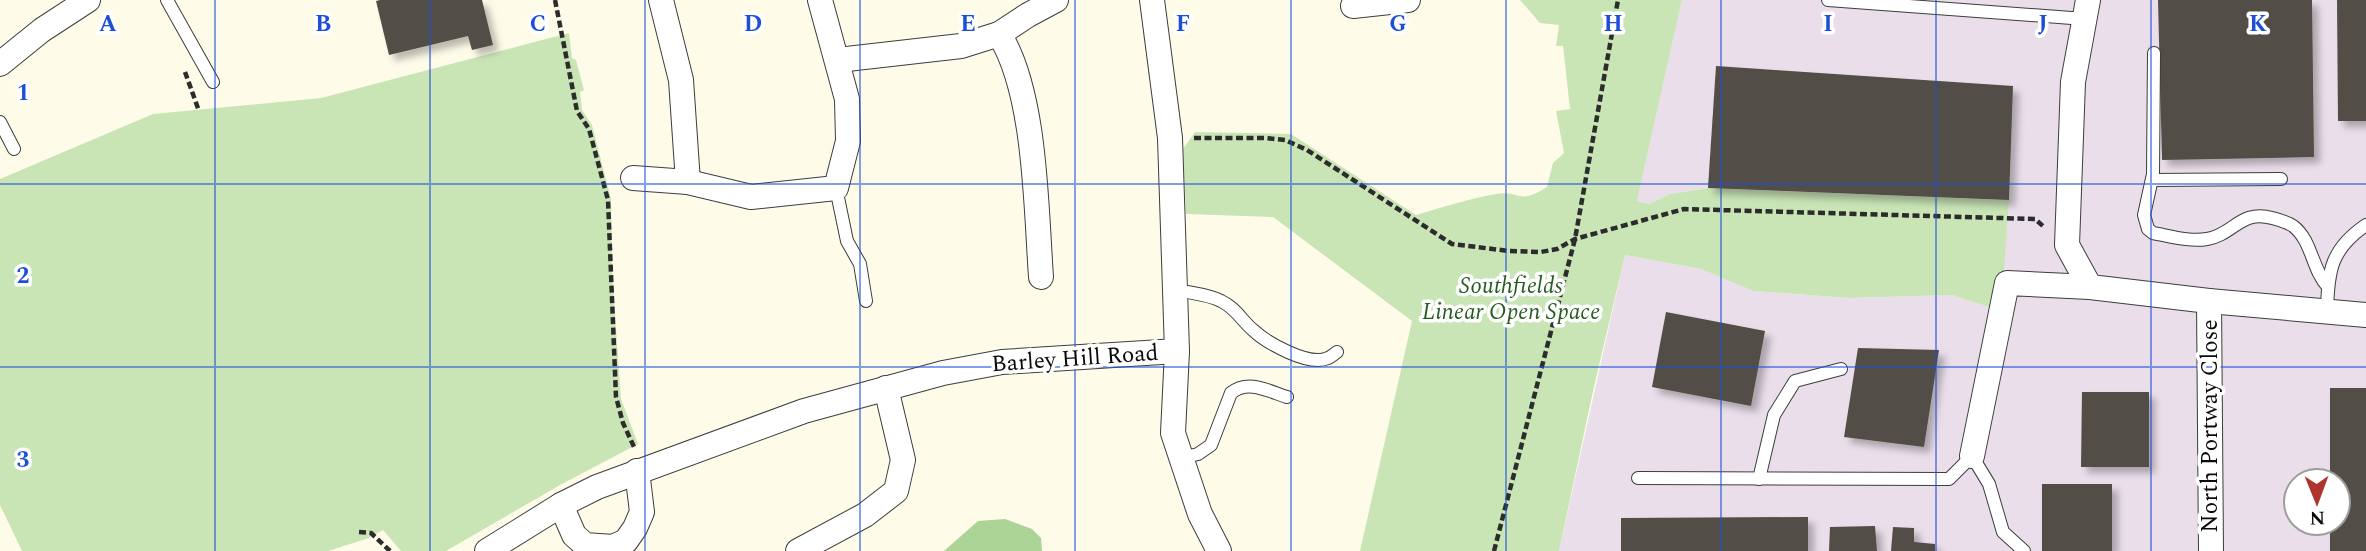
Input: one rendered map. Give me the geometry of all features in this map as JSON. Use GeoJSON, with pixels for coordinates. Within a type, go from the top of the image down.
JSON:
{"type":"FeatureCollection","features":[{"type":"Feature","properties":{"kind":"street"},"geometry":{"type":"LineString","coordinates":[[0,64],[42,30],[88,0]]}},
{"type":"Feature","properties":{"kind":"street"},"geometry":{"type":"LineString","coordinates":[[661,0],[681,80],[688,183]]}},
{"type":"Feature","properties":{"kind":"street"},"geometry":{"type":"LineString","coordinates":[[633,178],[688,183],[751,197],[836,188],[848,141],[847,99],[820,0]]}},
{"type":"Feature","properties":{"kind":"street"},"geometry":{"type":"LineString","coordinates":[[838,60],[961,46],[999,34],[1056,0]]}},
{"type":"Feature","properties":{"kind":"street","name":"Barley Hill Road"},"geometry":{"type":"LineString","coordinates":[[487,551],[561,505],[597,487],[804,411],[943,373],[1002,362],[1177,351],[1170,138],[1152,0]]}},
{"type":"Feature","properties":{"kind":"street"},"geometry":{"type":"LineString","coordinates":[[1353,6],[1408,0]]}},
{"type":"Feature","properties":{"kind":"street"},"geometry":{"type":"LineString","coordinates":[[2087,10],[2073,82],[2067,245],[2090,287]]}},
{"type":"Feature","properties":{"kind":"street"},"geometry":{"type":"LineString","coordinates":[[999,34],[1007,47],[1019,80],[1026,114],[1041,277]]}},
{"type":"Feature","properties":{"kind":"street"},"geometry":{"type":"LineString","coordinates":[[1972,456],[2007,283],[2090,287],[2209,301],[2327,299],[2366,315]]}},
{"type":"Feature","properties":{"kind":"street","name":"North Portway Close"},"geometry":{"type":"LineString","coordinates":[[2209,301],[2211,551]]}},
{"type":"Feature","properties":{"kind":"street"},"geometry":{"type":"LineString","coordinates":[[1177,351],[1173,433],[1200,514],[1219,551]]}},
{"type":"Feature","properties":{"kind":"street"},"geometry":{"type":"LineString","coordinates":[[798,551],[865,515],[896,491],[903,460],[886,388]]}},
{"type":"Feature","properties":{"kind":"street"},"geometry":{"type":"LineString","coordinates":[[561,505],[575,534],[585,545],[613,547],[626,541],[642,512],[641,470]]}},
{"type":"Feature","properties":{"kind":"lane"},"geometry":{"type":"LineString","coordinates":[[167,0],[213,82]]}},
{"type":"Feature","properties":{"kind":"lane"},"geometry":{"type":"LineString","coordinates":[[1828,0],[2087,10]]}},
{"type":"Feature","properties":{"kind":"lane"},"geometry":{"type":"LineString","coordinates":[[2154,53],[2152,180],[2144,215],[2148,229],[2153,233],[2207,239],[2251,216],[2278,219],[2293,226],[2302,236],[2327,299]]}},
{"type":"Feature","properties":{"kind":"lane"},"geometry":{"type":"LineString","coordinates":[[0,122],[14,149]]}},
{"type":"Feature","properties":{"kind":"lane"},"geometry":{"type":"LineString","coordinates":[[2152,180],[2281,179]]}},
{"type":"Feature","properties":{"kind":"lane"},"geometry":{"type":"LineString","coordinates":[[836,188],[847,241],[860,264],[866,301]]}},
{"type":"Feature","properties":{"kind":"lane"},"geometry":{"type":"LineString","coordinates":[[2327,299],[2331,265],[2350,236],[2366,225]]}},
{"type":"Feature","properties":{"kind":"lane"},"geometry":{"type":"LineString","coordinates":[[1173,289],[1220,300],[1237,312],[1268,342],[1294,354],[1317,360],[1327,359],[1337,352]]}},
{"type":"Feature","properties":{"kind":"lane"},"geometry":{"type":"LineString","coordinates":[[1759,479],[1774,415],[1795,380],[1842,369]]}},
{"type":"Feature","properties":{"kind":"lane"},"geometry":{"type":"LineString","coordinates":[[1181,458],[1198,454],[1211,445],[1231,393],[1238,387],[1252,386],[1287,397]]}},
{"type":"Feature","properties":{"kind":"lane"},"geometry":{"type":"LineString","coordinates":[[1638,478],[1949,479],[1972,456],[1989,484],[2003,531],[2024,551]]}},
{"type":"Feature","properties":{"kind":"path"},"geometry":{"type":"LineString","coordinates":[[555,0],[577,111],[589,129],[608,200],[616,397],[641,470]]}},
{"type":"Feature","properties":{"kind":"path"},"geometry":{"type":"LineString","coordinates":[[1494,551],[1575,239],[1618,0]]}},
{"type":"Feature","properties":{"kind":"path"},"geometry":{"type":"LineString","coordinates":[[1170,138],[1284,140],[1307,150],[1452,244],[1541,252],[1557,249],[1575,239],[1685,209],[2035,219],[2067,245]]}},
{"type":"Feature","properties":{"kind":"path"},"geometry":{"type":"LineString","coordinates":[[359,532],[371,533],[390,551]]}},
{"type":"Feature","properties":{"kind":"shaded area"},"geometry":{"type":"Polygon","coordinates":[[[1682,0],[2366,0],[2366,551],[1559,551],[1625,255],[1701,269],[1753,291],[1849,298],[1952,295],[2001,311],[2008,200],[1708,188],[1670,194],[1649,204],[1637,201],[1682,0]]]}},
{"type":"Feature","properties":{"kind":"green space","name":"Southfields Linear Open Space"},"geometry":{"type":"Polygon","coordinates":[[[1520,0],[1682,0],[1637,201],[1649,204],[1670,194],[1708,188],[2009,200],[2001,311],[1952,295],[1849,298],[1753,291],[1701,269],[1625,255],[1559,551],[1360,551],[1412,321],[1273,217],[1186,214],[1183,149],[1195,132],[1291,134],[1416,215],[1496,194],[1524,197],[1537,193],[1547,187],[1553,163],[1564,153],[1556,111],[1570,109],[1563,46],[1556,46],[1559,25],[1540,23],[1520,0]]]}},
{"type":"Feature","properties":{"kind":"green space"},"geometry":{"type":"Polygon","coordinates":[[[569,33],[572,58],[576,60],[584,90],[580,92],[582,110],[592,125],[611,199],[612,271],[621,399],[638,444],[560,485],[446,551],[401,551],[383,530],[366,539],[328,551],[22,551],[0,505],[0,179],[153,114],[321,98],[569,33]]]}},
{"type":"Feature","properties":{"kind":"green space"},"geometry":{"type":"Polygon","coordinates":[[[1005,519],[1032,529],[1041,538],[1042,551],[944,551],[978,521],[1005,519]]]}},
{"type":"Feature","properties":{"kind":"building"},"geometry":{"type":"Polygon","coordinates":[[[482,0],[493,45],[472,50],[468,36],[389,55],[376,1],[482,0]]]}},
{"type":"Feature","properties":{"kind":"building"},"geometry":{"type":"Polygon","coordinates":[[[2158,0],[2312,0],[2314,157],[2162,160],[2158,0]]]}},
{"type":"Feature","properties":{"kind":"building"},"geometry":{"type":"Polygon","coordinates":[[[2337,0],[2366,0],[2366,121],[2338,121],[2337,0]]]}},
{"type":"Feature","properties":{"kind":"building"},"geometry":{"type":"Polygon","coordinates":[[[1716,66],[2013,86],[2009,200],[1708,188],[1716,66]]]}},
{"type":"Feature","properties":{"kind":"building"},"geometry":{"type":"Polygon","coordinates":[[[1666,312],[1765,331],[1751,406],[1652,387],[1666,312]]]}},
{"type":"Feature","properties":{"kind":"building"},"geometry":{"type":"Polygon","coordinates":[[[1858,348],[1939,350],[1924,447],[1844,437],[1858,348]]]}},
{"type":"Feature","properties":{"kind":"building"},"geometry":{"type":"Polygon","coordinates":[[[2330,388],[2366,388],[2366,551],[2330,551],[2330,537],[2352,537],[2352,467],[2330,467],[2330,388]]]}},
{"type":"Feature","properties":{"kind":"building"},"geometry":{"type":"Polygon","coordinates":[[[2082,392],[2149,392],[2149,467],[2081,467],[2082,392]]]}},
{"type":"Feature","properties":{"kind":"building"},"geometry":{"type":"Polygon","coordinates":[[[2042,484],[2112,484],[2112,551],[2042,551],[2042,484]]]}},
{"type":"Feature","properties":{"kind":"building"},"geometry":{"type":"Polygon","coordinates":[[[1808,517],[1808,551],[1621,551],[1621,518],[1808,517]]]}},
{"type":"Feature","properties":{"kind":"building"},"geometry":{"type":"Polygon","coordinates":[[[1875,526],[1877,551],[1829,551],[1830,527],[1875,526]]]}},
{"type":"Feature","properties":{"kind":"building"},"geometry":{"type":"Polygon","coordinates":[[[1893,527],[1914,528],[1914,542],[1935,544],[1935,551],[1891,551],[1893,527]]]}}]}
